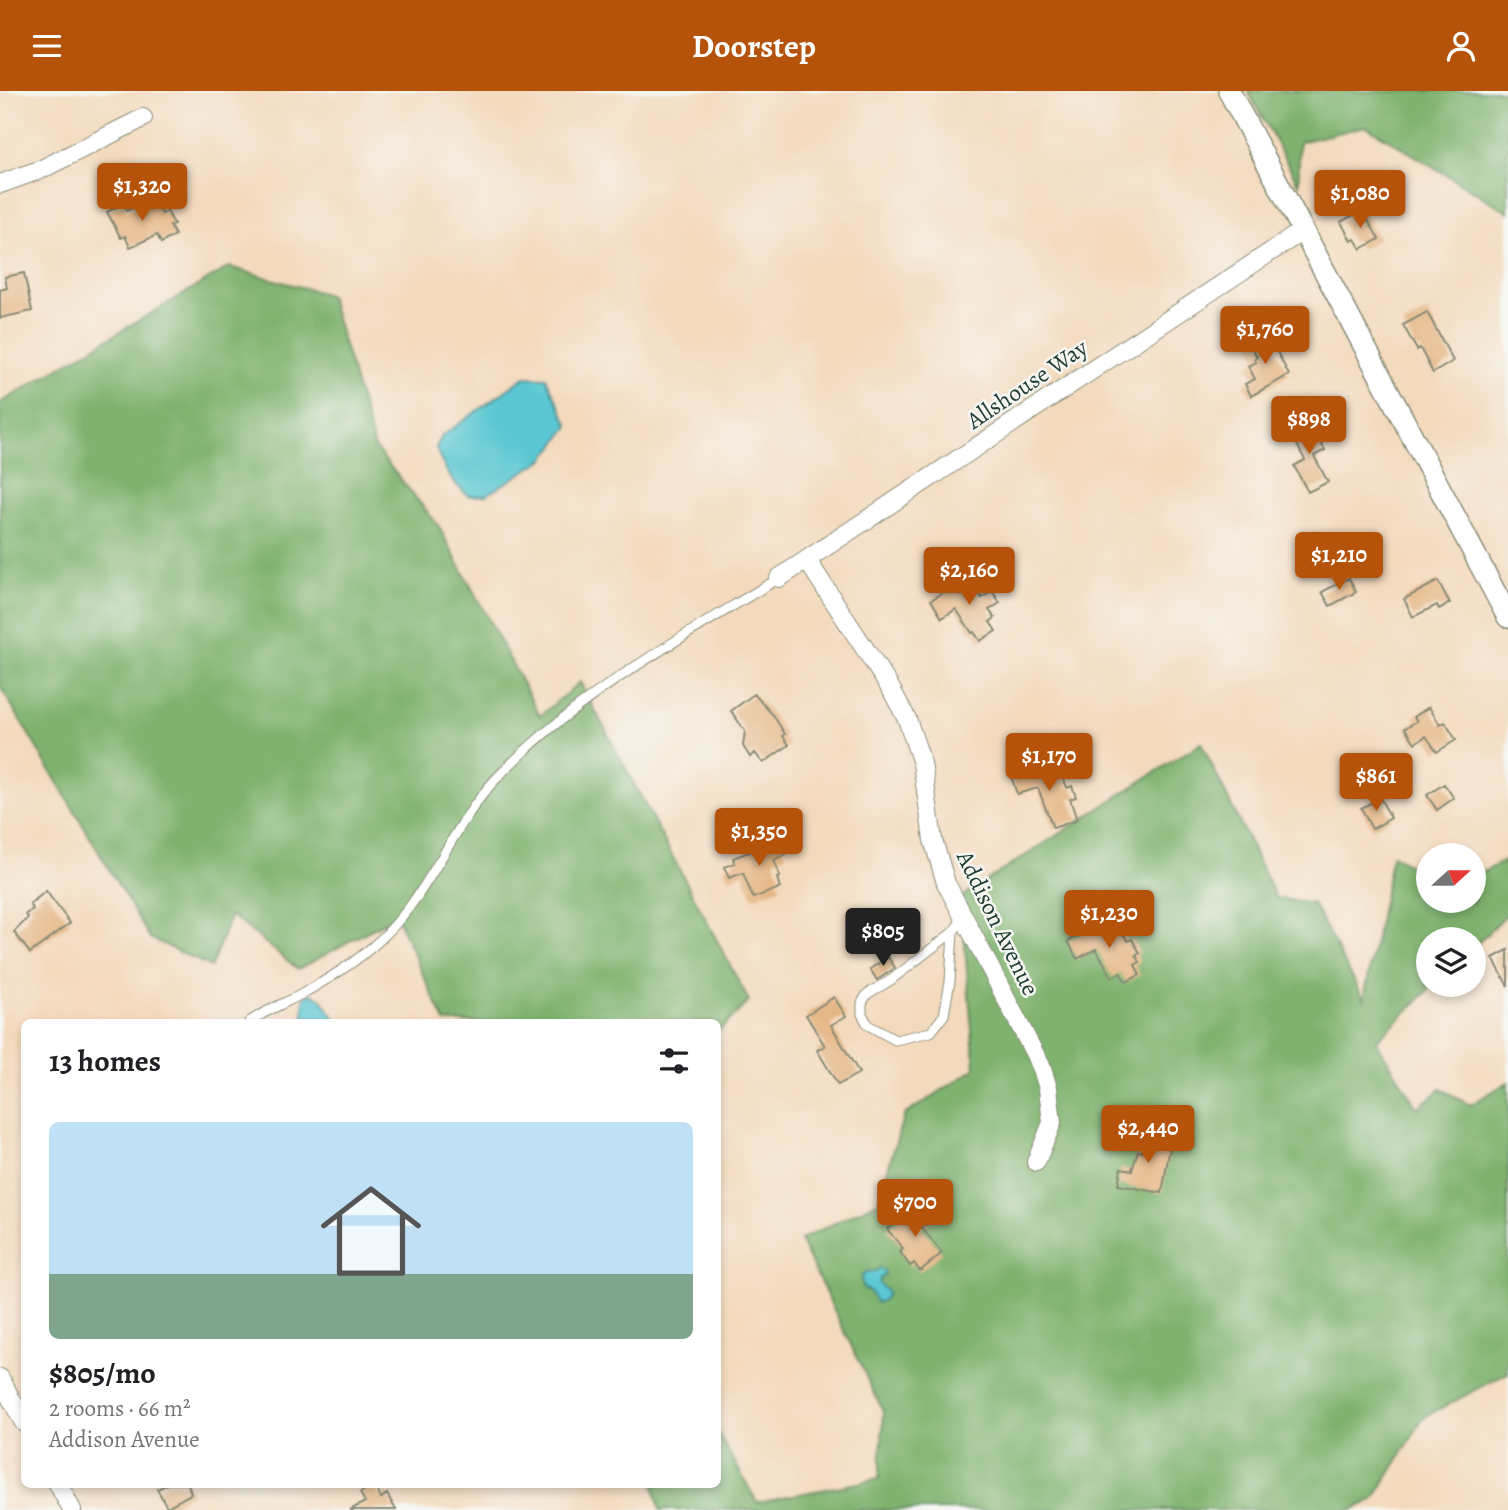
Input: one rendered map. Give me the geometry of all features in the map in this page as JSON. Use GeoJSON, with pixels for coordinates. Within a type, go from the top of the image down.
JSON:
{"type":"FeatureCollection","features":[{"type":"Feature","properties":{"kind":"street"},"geometry":{"type":"LineString","coordinates":[[1229,91],[1508,617]]}},
{"type":"Feature","properties":{"kind":"street"},"geometry":{"type":"LineString","coordinates":[[0,184],[42,169],[143,118]]}},
{"type":"Feature","properties":{"kind":"street","name":"Allshouse Way"},"geometry":{"type":"LineString","coordinates":[[779,578],[1302,230]]}},
{"type":"Feature","properties":{"kind":"street","name":"Addison Avenue"},"geometry":{"type":"LineString","coordinates":[[807,560],[891,689],[907,719],[922,762],[939,862],[946,883],[1041,1066],[1048,1088],[1052,1123],[1036,1162]]}},
{"type":"Feature","properties":{"kind":"street"},"geometry":{"type":"LineString","coordinates":[[0,1378],[21,1417]]}},
{"type":"Feature","properties":{"kind":"street"},"geometry":{"type":"LineString","coordinates":[[60,1488],[72,1510]]}},
{"type":"Feature","properties":{"kind":"lane"},"geometry":{"type":"LineString","coordinates":[[254,1019],[345,967],[386,934],[421,894],[461,827],[493,783],[544,734],[609,682],[779,578]]}},
{"type":"Feature","properties":{"kind":"lane"},"geometry":{"type":"LineString","coordinates":[[953,932],[950,981],[944,1015],[931,1032],[895,1039],[880,1034],[867,1025],[862,1014],[862,1003],[867,994],[891,980],[953,932],[964,917]]}},
{"type":"Feature","properties":{"kind":"green space"},"geometry":{"type":"Polygon","coordinates":[[[1248,91],[1508,91],[1508,212],[1366,126],[1299,142],[1299,185],[1248,91]]]}},
{"type":"Feature","properties":{"kind":"green space"},"geometry":{"type":"Polygon","coordinates":[[[229,267],[329,295],[375,448],[438,525],[540,716],[580,682],[749,1001],[721,1029],[721,1019],[444,1019],[396,916],[298,969],[231,915],[211,967],[150,938],[0,686],[0,403],[229,267]]]}},
{"type":"Feature","properties":{"kind":"green space"},"geometry":{"type":"Polygon","coordinates":[[[1201,743],[1276,898],[1313,904],[1364,999],[1392,855],[1416,869],[1416,913],[1486,913],[1486,871],[1508,859],[1508,913],[1486,935],[1486,927],[1416,927],[1416,997],[1422,997],[1376,1041],[1417,1108],[1441,1089],[1470,1105],[1508,1082],[1508,1373],[1424,1417],[1374,1500],[1351,1510],[660,1510],[654,1488],[721,1488],[721,1438],[757,1502],[879,1479],[884,1413],[800,1240],[878,1202],[904,1115],[975,1069],[961,897],[1201,743]]]}},
{"type":"Feature","properties":{"kind":"water"},"geometry":{"type":"Polygon","coordinates":[[[525,377],[546,378],[569,426],[544,459],[486,495],[469,496],[449,475],[436,448],[442,436],[525,377]]]}},
{"type":"Feature","properties":{"kind":"water"},"geometry":{"type":"Polygon","coordinates":[[[310,993],[321,998],[335,1019],[304,1019],[304,998],[310,993]]]}},
{"type":"Feature","properties":{"kind":"water"},"geometry":{"type":"Polygon","coordinates":[[[879,1268],[885,1272],[879,1284],[888,1292],[884,1299],[877,1303],[870,1292],[863,1288],[861,1277],[879,1268]]]}},
{"type":"Feature","properties":{"kind":"building"},"geometry":{"type":"Polygon","coordinates":[[[153,197],[162,214],[167,211],[174,224],[170,226],[175,235],[161,243],[157,235],[130,247],[125,236],[121,238],[107,212],[123,204],[127,211],[153,197]]]}},
{"type":"Feature","properties":{"kind":"building"},"geometry":{"type":"Polygon","coordinates":[[[1362,210],[1379,239],[1361,249],[1355,239],[1351,241],[1341,222],[1362,210]]]}},
{"type":"Feature","properties":{"kind":"building"},"geometry":{"type":"Polygon","coordinates":[[[24,273],[32,311],[0,318],[0,290],[7,288],[5,277],[24,273]]]}},
{"type":"Feature","properties":{"kind":"building"},"geometry":{"type":"Polygon","coordinates":[[[1427,312],[1453,361],[1433,373],[1420,348],[1417,350],[1403,325],[1427,312]]]}},
{"type":"Feature","properties":{"kind":"building"},"geometry":{"type":"Polygon","coordinates":[[[1268,334],[1289,375],[1251,396],[1245,384],[1255,379],[1248,366],[1256,362],[1254,359],[1257,357],[1249,343],[1268,334]]]}},
{"type":"Feature","properties":{"kind":"building"},"geometry":{"type":"Polygon","coordinates":[[[1309,420],[1325,450],[1314,456],[1328,482],[1308,492],[1294,466],[1305,460],[1290,431],[1309,420]]]}},
{"type":"Feature","properties":{"kind":"building"},"geometry":{"type":"Polygon","coordinates":[[[968,577],[982,598],[992,591],[1000,603],[989,610],[995,618],[990,622],[996,631],[980,641],[956,609],[942,618],[931,600],[968,577]]]}},
{"type":"Feature","properties":{"kind":"building"},"geometry":{"type":"Polygon","coordinates":[[[1349,578],[1356,592],[1330,606],[1322,592],[1349,578]]]}},
{"type":"Feature","properties":{"kind":"building"},"geometry":{"type":"Polygon","coordinates":[[[1438,581],[1450,603],[1439,609],[1437,605],[1413,617],[1404,599],[1438,581]]]}},
{"type":"Feature","properties":{"kind":"building"},"geometry":{"type":"Polygon","coordinates":[[[754,694],[773,715],[789,745],[763,763],[755,753],[750,757],[743,746],[745,731],[731,711],[754,694]]]}},
{"type":"Feature","properties":{"kind":"building"},"geometry":{"type":"Polygon","coordinates":[[[1429,707],[1440,725],[1445,722],[1456,740],[1437,752],[1426,736],[1415,743],[1405,728],[1417,721],[1414,717],[1429,707]]]}},
{"type":"Feature","properties":{"kind":"building"},"geometry":{"type":"Polygon","coordinates":[[[1045,765],[1046,770],[1059,766],[1067,788],[1072,786],[1076,797],[1070,799],[1077,820],[1053,828],[1038,788],[1017,794],[1011,776],[1045,765]]]}},
{"type":"Feature","properties":{"kind":"building"},"geometry":{"type":"Polygon","coordinates":[[[1444,784],[1454,798],[1437,810],[1427,795],[1444,784]]]}},
{"type":"Feature","properties":{"kind":"building"},"geometry":{"type":"Polygon","coordinates":[[[1380,798],[1391,818],[1372,829],[1361,808],[1380,798]]]}},
{"type":"Feature","properties":{"kind":"building"},"geometry":{"type":"Polygon","coordinates":[[[780,840],[786,855],[774,860],[780,877],[777,878],[780,888],[753,898],[743,873],[729,878],[724,867],[735,863],[733,858],[780,840]]]}},
{"type":"Feature","properties":{"kind":"building"},"geometry":{"type":"Polygon","coordinates":[[[46,891],[70,923],[30,953],[14,932],[28,918],[26,914],[33,909],[30,904],[46,891]]]}},
{"type":"Feature","properties":{"kind":"building"},"geometry":{"type":"Polygon","coordinates":[[[1101,924],[1104,930],[1116,924],[1128,941],[1132,939],[1140,953],[1136,955],[1140,962],[1135,965],[1140,975],[1126,982],[1120,973],[1112,977],[1096,949],[1077,959],[1068,941],[1101,924]]]}},
{"type":"Feature","properties":{"kind":"building"},"geometry":{"type":"Polygon","coordinates":[[[1508,950],[1508,986],[1493,958],[1508,950]]]}},
{"type":"Feature","properties":{"kind":"building"},"geometry":{"type":"Polygon","coordinates":[[[888,957],[895,968],[877,980],[870,969],[888,957]]]}},
{"type":"Feature","properties":{"kind":"building"},"geometry":{"type":"Polygon","coordinates":[[[834,997],[846,1016],[831,1025],[859,1073],[838,1085],[817,1050],[825,1046],[806,1015],[834,997]]]}},
{"type":"Feature","properties":{"kind":"building"},"geometry":{"type":"Polygon","coordinates":[[[1148,1131],[1168,1135],[1165,1146],[1170,1147],[1162,1193],[1118,1185],[1121,1168],[1132,1170],[1138,1151],[1142,1152],[1144,1142],[1146,1143],[1148,1131]]]}},
{"type":"Feature","properties":{"kind":"building"},"geometry":{"type":"Polygon","coordinates":[[[918,1205],[931,1221],[922,1228],[942,1253],[920,1271],[914,1263],[910,1266],[900,1252],[903,1249],[887,1229],[918,1205]]]}},
{"type":"Feature","properties":{"kind":"building"},"geometry":{"type":"Polygon","coordinates":[[[189,1488],[191,1494],[167,1507],[157,1489],[189,1488]]]}},
{"type":"Feature","properties":{"kind":"building"},"geometry":{"type":"Polygon","coordinates":[[[376,1488],[381,1498],[387,1494],[396,1510],[350,1510],[365,1502],[360,1493],[376,1488]]]}}]}
